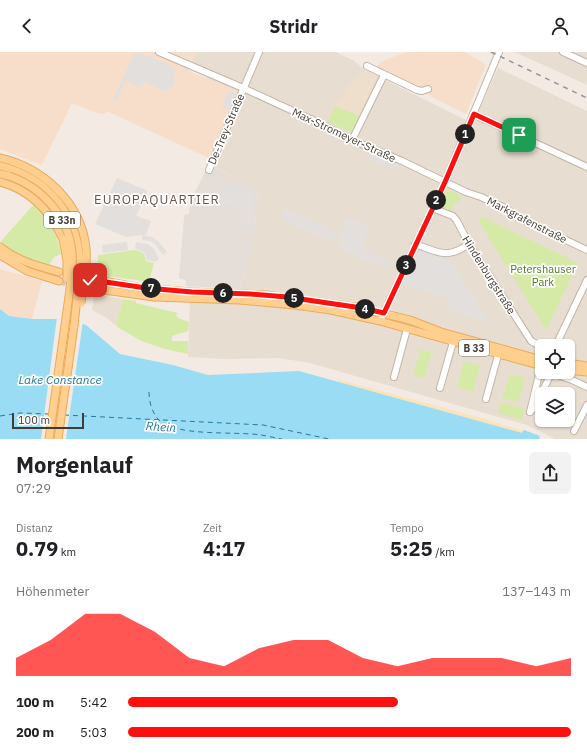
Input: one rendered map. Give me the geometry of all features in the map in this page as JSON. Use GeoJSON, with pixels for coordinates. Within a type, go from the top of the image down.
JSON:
{"type":"FeatureCollection","features":[{"type":"Feature","properties":{"kind":"main road","name":"B 33n"},"geometry":{"type":"LineString","coordinates":[[0,158],[23,165],[41,175],[64,196],[72,207],[82,231],[86,248],[86,265],[79,314],[74,326]]}},
{"type":"Feature","properties":{"kind":"main road","name":"B 33n"},"geometry":{"type":"LineString","coordinates":[[0,166],[20,173],[41,185],[57,200],[69,217],[78,241],[80,268],[74,326],[58,439]]}},
{"type":"Feature","properties":{"kind":"main road","name":"B 33n"},"geometry":{"type":"LineString","coordinates":[[0,174],[20,180],[39,192],[55,208],[62,220],[70,241],[72,252],[72,273],[49,439]]}},
{"type":"Feature","properties":{"kind":"main road","name":"B 33n"},"geometry":{"type":"LineString","coordinates":[[0,182],[18,188],[29,194],[50,216],[59,231],[66,250],[66,280],[70,289]]}},
{"type":"Feature","properties":{"kind":"main road"},"geometry":{"type":"LineString","coordinates":[[0,247],[13,256],[28,263],[56,271],[51,276],[46,277]]}},
{"type":"Feature","properties":{"kind":"main road"},"geometry":{"type":"LineString","coordinates":[[0,255],[20,268],[59,281]]}},
{"type":"Feature","properties":{"kind":"main road","name":"B 33"},"geometry":{"type":"LineString","coordinates":[[535,362],[441,332],[415,322],[362,308],[287,297],[146,288],[92,279],[87,284],[90,288],[154,297],[240,300],[331,310],[380,321],[453,342],[535,362]]}},
{"type":"Feature","properties":{"kind":"main road"},"geometry":{"type":"LineString","coordinates":[[407,329],[410,324],[415,322]]}},
{"type":"Feature","properties":{"kind":"main road"},"geometry":{"type":"LineString","coordinates":[[575,365],[587,366]]}},
{"type":"Feature","properties":{"kind":"main road"},"geometry":{"type":"LineString","coordinates":[[575,371],[587,372]]}},
{"type":"Feature","properties":{"kind":"street","name":"Max-Stromeyer-Straße"},"geometry":{"type":"LineString","coordinates":[[160,52],[243,88],[445,182]]}},
{"type":"Feature","properties":{"kind":"street"},"geometry":{"type":"LineString","coordinates":[[243,88],[259,52]]}},
{"type":"Feature","properties":{"kind":"street"},"geometry":{"type":"LineString","coordinates":[[380,321],[445,182],[499,52]]}},
{"type":"Feature","properties":{"kind":"street"},"geometry":{"type":"LineString","coordinates":[[563,52],[587,63]]}},
{"type":"Feature","properties":{"kind":"street"},"geometry":{"type":"LineString","coordinates":[[367,66],[417,90],[422,91],[428,89]]}},
{"type":"Feature","properties":{"kind":"street"},"geometry":{"type":"LineString","coordinates":[[352,140],[384,75]]}},
{"type":"Feature","properties":{"kind":"street","name":"De-Trey-Straße"},"geometry":{"type":"LineString","coordinates":[[209,170],[243,88]]}},
{"type":"Feature","properties":{"kind":"street"},"geometry":{"type":"LineString","coordinates":[[474,114],[587,168]]}},
{"type":"Feature","properties":{"kind":"street","name":"Markgrafenstraße"},"geometry":{"type":"LineString","coordinates":[[445,182],[507,209],[514,216],[587,250]]}},
{"type":"Feature","properties":{"kind":"street","name":"Hindenburgstraße"},"geometry":{"type":"LineString","coordinates":[[432,208],[453,216],[469,244],[531,341],[535,343]]}},
{"type":"Feature","properties":{"kind":"street"},"geometry":{"type":"LineString","coordinates":[[415,244],[450,254],[469,244]]}},
{"type":"Feature","properties":{"kind":"street"},"geometry":{"type":"LineString","coordinates":[[558,339],[587,280]]}},
{"type":"Feature","properties":{"kind":"street"},"geometry":{"type":"LineString","coordinates":[[394,377],[407,329]]}},
{"type":"Feature","properties":{"kind":"street"},"geometry":{"type":"LineString","coordinates":[[440,388],[453,342]]}},
{"type":"Feature","properties":{"kind":"street"},"geometry":{"type":"LineString","coordinates":[[486,399],[498,354]]}},
{"type":"Feature","properties":{"kind":"street"},"geometry":{"type":"LineString","coordinates":[[538,379],[530,412],[535,406],[549,379]]}},
{"type":"Feature","properties":{"kind":"street"},"geometry":{"type":"LineString","coordinates":[[569,379],[587,388]]}},
{"type":"Feature","properties":{"kind":"street"},"geometry":{"type":"LineString","coordinates":[[537,383],[546,385]]}},
{"type":"Feature","properties":{"kind":"street"},"geometry":{"type":"LineString","coordinates":[[574,431],[587,405]]}},
{"type":"Feature","properties":{"kind":"shaded area"},"geometry":{"type":"Polygon","coordinates":[[[0,52],[196,52],[188,71],[238,91],[239,94],[211,159],[106,111],[104,114],[96,113],[72,103],[42,165],[0,149],[0,52]]]}},
{"type":"Feature","properties":{"kind":"shaded area"},"geometry":{"type":"Polygon","coordinates":[[[135,52],[147,55],[176,69],[173,77],[176,79],[170,90],[167,89],[166,92],[145,82],[139,87],[126,80],[116,101],[113,99],[135,52]]]}},
{"type":"Feature","properties":{"kind":"shaded area"},"geometry":{"type":"Polygon","coordinates":[[[196,52],[335,52],[353,60],[365,70],[464,119],[474,122],[498,68],[587,111],[587,439],[555,439],[527,425],[310,363],[279,358],[224,359],[188,357],[190,301],[235,302],[253,247],[258,191],[215,167],[232,133],[217,124],[205,80],[210,71],[191,63],[196,52]]]}},
{"type":"Feature","properties":{"kind":"shaded area"},"geometry":{"type":"Polygon","coordinates":[[[407,52],[464,52],[486,65],[466,114],[374,68],[382,61],[407,52]]]}},
{"type":"Feature","properties":{"kind":"shaded area"},"geometry":{"type":"Polygon","coordinates":[[[514,52],[587,52],[587,85],[537,62],[514,52]]]}},
{"type":"Feature","properties":{"kind":"shaded area"},"geometry":{"type":"Polygon","coordinates":[[[365,70],[377,76],[353,133],[328,122],[335,106],[347,88],[365,70]]]}},
{"type":"Feature","properties":{"kind":"shaded area"},"geometry":{"type":"Polygon","coordinates":[[[228,91],[237,94],[230,110],[222,107],[228,91]]]}},
{"type":"Feature","properties":{"kind":"shaded area"},"geometry":{"type":"Polygon","coordinates":[[[370,154],[398,166],[396,171],[368,160],[370,154]]]}},
{"type":"Feature","properties":{"kind":"shaded area"},"geometry":{"type":"Polygon","coordinates":[[[209,164],[258,191],[253,247],[239,289],[186,286],[186,280],[179,278],[184,217],[185,214],[189,214],[190,202],[209,164]]]}},
{"type":"Feature","properties":{"kind":"shaded area"},"geometry":{"type":"Polygon","coordinates":[[[117,178],[148,191],[136,216],[151,221],[146,235],[126,237],[95,224],[117,178]]]}},
{"type":"Feature","properties":{"kind":"shaded area"},"geometry":{"type":"Polygon","coordinates":[[[218,189],[253,190],[251,227],[240,227],[241,207],[218,206],[218,189]]]}},
{"type":"Feature","properties":{"kind":"shaded area"},"geometry":{"type":"Polygon","coordinates":[[[285,208],[338,232],[333,243],[280,219],[285,208]]]}},
{"type":"Feature","properties":{"kind":"shaded area"},"geometry":{"type":"Polygon","coordinates":[[[348,218],[367,225],[366,229],[369,231],[361,248],[391,261],[387,269],[339,249],[341,246],[339,237],[345,221],[348,218]]]}},
{"type":"Feature","properties":{"kind":"shaded area"},"geometry":{"type":"Polygon","coordinates":[[[142,235],[152,237],[158,241],[167,252],[163,255],[155,244],[150,241],[142,240],[142,235]]]}},
{"type":"Feature","properties":{"kind":"shaded area"},"geometry":{"type":"Polygon","coordinates":[[[127,242],[128,250],[103,253],[102,245],[127,242]]]}},
{"type":"Feature","properties":{"kind":"shaded area"},"geometry":{"type":"Polygon","coordinates":[[[136,242],[148,244],[154,249],[159,259],[155,262],[147,260],[145,254],[140,250],[135,249],[136,242]]]}},
{"type":"Feature","properties":{"kind":"shaded area"},"geometry":{"type":"Polygon","coordinates":[[[419,251],[450,259],[487,318],[487,323],[447,310],[450,298],[402,285],[419,251]]]}},
{"type":"Feature","properties":{"kind":"shaded area"},"geometry":{"type":"Polygon","coordinates":[[[0,269],[42,281],[32,319],[9,316],[0,309],[0,269]]]}},
{"type":"Feature","properties":{"kind":"shaded area"},"geometry":{"type":"Polygon","coordinates":[[[94,294],[123,299],[116,326],[107,318],[92,310],[94,294]]]}},
{"type":"Feature","properties":{"kind":"green space"},"geometry":{"type":"Polygon","coordinates":[[[335,106],[360,116],[353,133],[328,122],[335,106]]]}},
{"type":"Feature","properties":{"kind":"green space"},"geometry":{"type":"Polygon","coordinates":[[[447,189],[462,196],[458,203],[455,202],[451,210],[453,211],[452,212],[440,206],[447,189]]]}},
{"type":"Feature","properties":{"kind":"green space"},"geometry":{"type":"Polygon","coordinates":[[[35,203],[52,227],[61,254],[54,257],[48,267],[21,257],[0,244],[35,203]]]}},
{"type":"Feature","properties":{"kind":"green space","name":"Petershauser Park"},"geometry":{"type":"Polygon","coordinates":[[[482,217],[578,263],[546,330],[478,220],[482,217]]]}},
{"type":"Feature","properties":{"kind":"green space"},"geometry":{"type":"Polygon","coordinates":[[[134,250],[144,254],[146,261],[154,263],[150,278],[144,281],[97,275],[98,255],[134,250]]]}},
{"type":"Feature","properties":{"kind":"green space"},"geometry":{"type":"Polygon","coordinates":[[[123,299],[136,301],[136,303],[178,313],[176,315],[178,318],[189,322],[188,331],[172,336],[172,341],[188,341],[188,354],[165,349],[141,341],[116,326],[123,299]]]}},
{"type":"Feature","properties":{"kind":"green space"},"geometry":{"type":"Polygon","coordinates":[[[418,349],[433,353],[433,355],[431,354],[424,378],[413,375],[420,352],[417,351],[418,349]]]}},
{"type":"Feature","properties":{"kind":"green space"},"geometry":{"type":"Polygon","coordinates":[[[464,361],[480,365],[473,392],[457,387],[464,361]]]}},
{"type":"Feature","properties":{"kind":"green space"},"geometry":{"type":"Polygon","coordinates":[[[510,374],[525,378],[518,402],[505,398],[504,400],[502,399],[510,374]]]}},
{"type":"Feature","properties":{"kind":"green space"},"geometry":{"type":"Polygon","coordinates":[[[501,402],[525,409],[522,420],[498,413],[501,402]]]}},
{"type":"Feature","properties":{"kind":"sand"},"geometry":{"type":"Polygon","coordinates":[[[337,379],[524,431],[523,434],[338,382],[337,379]]]}},
{"type":"Feature","properties":{"kind":"water","name":"Lake Constance"},"geometry":{"type":"Polygon","coordinates":[[[0,309],[9,316],[32,319],[70,319],[86,325],[120,354],[173,365],[208,375],[299,371],[522,433],[524,430],[540,436],[539,439],[0,439],[0,309]]]}},
{"type":"Feature","properties":{"kind":"pier"},"geometry":{"type":"Polygon","coordinates":[[[57,317],[70,317],[83,321],[66,439],[41,439],[57,317]]]}},
{"type":"Feature","properties":{"kind":"ferry route"},"geometry":{"type":"LineString","coordinates":[[149,392],[150,403],[154,414],[159,420],[167,425],[192,431],[264,435],[282,439]]}},
{"type":"Feature","properties":{"kind":"ferry route"},"geometry":{"type":"LineString","coordinates":[[0,416],[20,413],[49,414]]}},
{"type":"Feature","properties":{"kind":"ferry route"},"geometry":{"type":"LineString","coordinates":[[64,415],[263,425],[329,439]]}},
{"type":"Feature","properties":{"kind":"tunnel"},"geometry":{"type":"LineString","coordinates":[[59,281],[84,287]]}},
{"type":"Feature","properties":{"kind":"railway"},"geometry":{"type":"LineString","coordinates":[[491,52],[587,98]]}},
{"type":"Feature","properties":{"kind":"district","name":"EUROPAQUARTIER"},"geometry":{"type":"Point","coordinates":[157,199]}},
{"type":"Feature","properties":{"kind":"route"},"geometry":{"type":"LineString","coordinates":[[90,280],[142,288],[287,297],[330,305],[362,308],[384,313],[445,182],[474,114],[519,135]]}},
{"type":"Feature","properties":{"kind":"water label","name":"Rhein"},"geometry":{"type":"Point","coordinates":[161,427]}}]}
